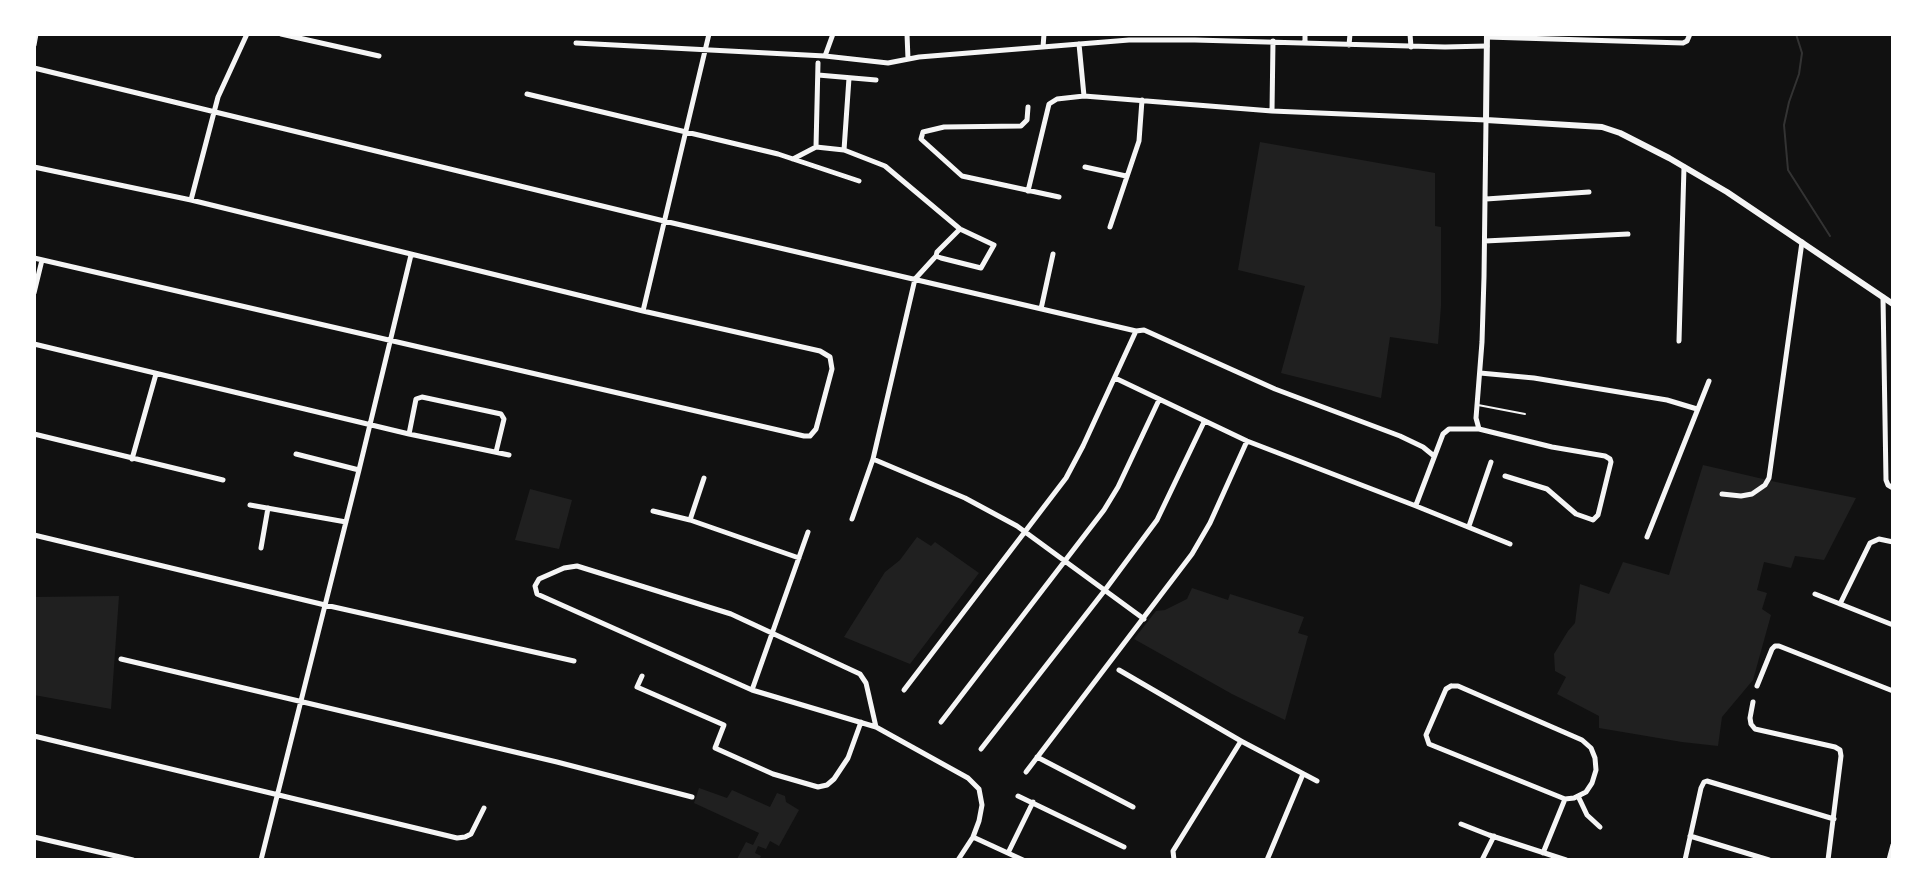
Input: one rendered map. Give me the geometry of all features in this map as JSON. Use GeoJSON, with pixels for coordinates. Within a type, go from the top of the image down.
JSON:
{"type":"FeatureCollection","features":[{"type":"Feature","properties":{"kind":"main road"},"geometry":{"type":"LineString","coordinates":[[1487,36],[1486,120],[1602,127],[1620,133],[1727,192],[1893,304]]}},
{"type":"Feature","properties":{"kind":"street"},"geometry":{"type":"LineString","coordinates":[[34,45],[36,34]]}},
{"type":"Feature","properties":{"kind":"street"},"geometry":{"type":"LineString","coordinates":[[191,200],[218,97],[247,34]]}},
{"type":"Feature","properties":{"kind":"street"},"geometry":{"type":"LineString","coordinates":[[281,34],[379,56]]}},
{"type":"Feature","properties":{"kind":"street"},"geometry":{"type":"LineString","coordinates":[[643,311],[709,34]]}},
{"type":"Feature","properties":{"kind":"street"},"geometry":{"type":"LineString","coordinates":[[825,56],[833,34]]}},
{"type":"Feature","properties":{"kind":"street"},"geometry":{"type":"LineString","coordinates":[[907,34],[908,59]]}},
{"type":"Feature","properties":{"kind":"street"},"geometry":{"type":"LineString","coordinates":[[1043,47],[1044,34]]}},
{"type":"Feature","properties":{"kind":"street"},"geometry":{"type":"LineString","coordinates":[[1305,34],[1305,43]]}},
{"type":"Feature","properties":{"kind":"street"},"geometry":{"type":"LineString","coordinates":[[1349,45],[1350,34]]}},
{"type":"Feature","properties":{"kind":"street"},"geometry":{"type":"LineString","coordinates":[[1410,34],[1411,47]]}},
{"type":"Feature","properties":{"kind":"street"},"geometry":{"type":"LineString","coordinates":[[1487,36],[1683,43],[1690,34]]}},
{"type":"Feature","properties":{"kind":"street"},"geometry":{"type":"LineString","coordinates":[[576,43],[825,56],[888,63],[1129,37],[1260,38],[1411,47],[1487,46]]}},
{"type":"Feature","properties":{"kind":"street"},"geometry":{"type":"LineString","coordinates":[[1272,111],[1273,41]]}},
{"type":"Feature","properties":{"kind":"street"},"geometry":{"type":"LineString","coordinates":[[1079,44],[1084,96]]}},
{"type":"Feature","properties":{"kind":"street"},"geometry":{"type":"LineString","coordinates":[[816,147],[818,63]]}},
{"type":"Feature","properties":{"kind":"street"},"geometry":{"type":"LineString","coordinates":[[34,68],[664,221],[1146,331],[1275,389],[1400,436],[1434,456]]}},
{"type":"Feature","properties":{"kind":"street"},"geometry":{"type":"LineString","coordinates":[[817,75],[876,80]]}},
{"type":"Feature","properties":{"kind":"street"},"geometry":{"type":"LineString","coordinates":[[844,150],[849,78]]}},
{"type":"Feature","properties":{"kind":"street"},"geometry":{"type":"LineString","coordinates":[[527,94],[793,159],[859,181]]}},
{"type":"Feature","properties":{"kind":"street"},"geometry":{"type":"LineString","coordinates":[[1028,191],[1051,101],[1084,96],[1272,111],[1486,120],[1485,241],[1476,423],[1479,429]]}},
{"type":"Feature","properties":{"kind":"street"},"geometry":{"type":"LineString","coordinates":[[1110,227],[1139,141],[1142,100]]}},
{"type":"Feature","properties":{"kind":"street"},"geometry":{"type":"LineString","coordinates":[[1028,107],[1027,120],[1021,126],[949,127],[925,131],[920,136],[962,176],[1059,197]]}},
{"type":"Feature","properties":{"kind":"street"},"geometry":{"type":"LineString","coordinates":[[793,159],[816,147],[844,150],[885,166],[960,229],[994,245],[983,267],[936,256]]}},
{"type":"Feature","properties":{"kind":"street"},"geometry":{"type":"LineString","coordinates":[[1679,341],[1684,166]]}},
{"type":"Feature","properties":{"kind":"street"},"geometry":{"type":"LineString","coordinates":[[34,167],[191,200],[826,353],[832,369],[816,429],[810,436],[798,436],[34,258]]}},
{"type":"Feature","properties":{"kind":"street"},"geometry":{"type":"LineString","coordinates":[[1085,167],[1126,176]]}},
{"type":"Feature","properties":{"kind":"street"},"geometry":{"type":"LineString","coordinates":[[1486,199],[1589,192]]}},
{"type":"Feature","properties":{"kind":"street"},"geometry":{"type":"LineString","coordinates":[[852,519],[873,459],[915,279],[960,229]]}},
{"type":"Feature","properties":{"kind":"street"},"geometry":{"type":"LineString","coordinates":[[1485,241],[1628,234]]}},
{"type":"Feature","properties":{"kind":"street"},"geometry":{"type":"LineString","coordinates":[[1722,494],[1752,494],[1769,478],[1802,242]]}},
{"type":"Feature","properties":{"kind":"street"},"geometry":{"type":"LineString","coordinates":[[1041,309],[1053,254]]}},
{"type":"Feature","properties":{"kind":"street"},"geometry":{"type":"LineString","coordinates":[[261,860],[411,255]]}},
{"type":"Feature","properties":{"kind":"street"},"geometry":{"type":"LineString","coordinates":[[34,293],[42,260]]}},
{"type":"Feature","properties":{"kind":"street"},"geometry":{"type":"LineString","coordinates":[[1883,297],[1885,393],[1890,441],[1886,480],[1891,486]]}},
{"type":"Feature","properties":{"kind":"street"},"geometry":{"type":"LineString","coordinates":[[904,690],[1066,478],[1136,331]]}},
{"type":"Feature","properties":{"kind":"street"},"geometry":{"type":"LineString","coordinates":[[34,344],[509,455]]}},
{"type":"Feature","properties":{"kind":"street"},"geometry":{"type":"LineString","coordinates":[[1480,373],[1534,378],[1667,400],[1697,409]]}},
{"type":"Feature","properties":{"kind":"street"},"geometry":{"type":"LineString","coordinates":[[132,459],[156,374]]}},
{"type":"Feature","properties":{"kind":"street"},"geometry":{"type":"LineString","coordinates":[[1115,378],[1247,441],[1510,544]]}},
{"type":"Feature","properties":{"kind":"street"},"geometry":{"type":"LineString","coordinates":[[1647,537],[1709,381]]}},
{"type":"Feature","properties":{"kind":"street"},"geometry":{"type":"LineString","coordinates":[[1885,393],[1893,395]]}},
{"type":"Feature","properties":{"kind":"street"},"geometry":{"type":"LineString","coordinates":[[409,434],[416,399],[422,397],[504,416],[496,452]]}},
{"type":"Feature","properties":{"kind":"street"},"geometry":{"type":"LineString","coordinates":[[941,722],[1112,498],[1159,400]]}},
{"type":"Feature","properties":{"kind":"street"},"geometry":{"type":"LineString","coordinates":[[981,749],[1157,520],[1204,422]]}},
{"type":"Feature","properties":{"kind":"street"},"geometry":{"type":"LineString","coordinates":[[1416,506],[1447,430],[1479,429],[1605,456],[1610,459],[1611,466],[1598,515],[1593,520],[1576,514],[1547,489],[1505,476]]}},
{"type":"Feature","properties":{"kind":"street"},"geometry":{"type":"LineString","coordinates":[[34,434],[223,480]]}},
{"type":"Feature","properties":{"kind":"street"},"geometry":{"type":"LineString","coordinates":[[1026,772],[1192,554],[1210,523],[1247,441]]}},
{"type":"Feature","properties":{"kind":"street"},"geometry":{"type":"LineString","coordinates":[[296,454],[359,470]]}},
{"type":"Feature","properties":{"kind":"street"},"geometry":{"type":"LineString","coordinates":[[873,459],[965,498],[1026,532],[1144,619]]}},
{"type":"Feature","properties":{"kind":"street"},"geometry":{"type":"LineString","coordinates":[[1469,526],[1491,462]]}},
{"type":"Feature","properties":{"kind":"street"},"geometry":{"type":"LineString","coordinates":[[690,520],[704,478]]}},
{"type":"Feature","properties":{"kind":"street"},"geometry":{"type":"LineString","coordinates":[[250,505],[346,522]]}},
{"type":"Feature","properties":{"kind":"street"},"geometry":{"type":"LineString","coordinates":[[261,548],[268,508]]}},
{"type":"Feature","properties":{"kind":"street"},"geometry":{"type":"LineString","coordinates":[[653,511],[690,520],[799,558]]}},
{"type":"Feature","properties":{"kind":"street"},"geometry":{"type":"LineString","coordinates":[[752,690],[808,532]]}},
{"type":"Feature","properties":{"kind":"street"},"geometry":{"type":"LineString","coordinates":[[34,535],[574,661]]}},
{"type":"Feature","properties":{"kind":"street"},"geometry":{"type":"LineString","coordinates":[[1840,604],[1870,543],[1879,539],[1893,542]]}},
{"type":"Feature","properties":{"kind":"street"},"geometry":{"type":"LineString","coordinates":[[876,727],[866,683],[860,674],[731,614],[577,566],[539,579],[535,586],[537,594],[752,690],[876,727],[968,778],[981,794],[982,805],[973,837],[958,860]]}},
{"type":"Feature","properties":{"kind":"street"},"geometry":{"type":"LineString","coordinates":[[1815,594],[1893,625]]}},
{"type":"Feature","properties":{"kind":"street"},"geometry":{"type":"LineString","coordinates":[[1757,686],[1775,646],[1893,691]]}},
{"type":"Feature","properties":{"kind":"street"},"geometry":{"type":"LineString","coordinates":[[121,659],[692,797]]}},
{"type":"Feature","properties":{"kind":"street"},"geometry":{"type":"LineString","coordinates":[[1119,670],[1317,781]]}},
{"type":"Feature","properties":{"kind":"street"},"geometry":{"type":"LineString","coordinates":[[642,676],[637,687],[724,725],[715,748],[773,774],[818,787],[827,785],[848,758],[861,722]]}},
{"type":"Feature","properties":{"kind":"street"},"geometry":{"type":"LineString","coordinates":[[1458,686],[1582,740],[1591,748],[1596,770],[1592,783],[1586,792],[1565,799],[1429,744],[1426,735],[1446,689],[1458,686]]}},
{"type":"Feature","properties":{"kind":"street"},"geometry":{"type":"LineString","coordinates":[[1753,702],[1750,718],[1755,729],[1840,750],[1828,860]]}},
{"type":"Feature","properties":{"kind":"street"},"geometry":{"type":"LineString","coordinates":[[34,736],[457,838],[471,834],[484,808]]}},
{"type":"Feature","properties":{"kind":"street"},"geometry":{"type":"LineString","coordinates":[[1174,860],[1173,851],[1241,741]]}},
{"type":"Feature","properties":{"kind":"street"},"geometry":{"type":"LineString","coordinates":[[1037,757],[1133,807]]}},
{"type":"Feature","properties":{"kind":"street"},"geometry":{"type":"LineString","coordinates":[[1267,860],[1303,774]]}},
{"type":"Feature","properties":{"kind":"street"},"geometry":{"type":"LineString","coordinates":[[1685,860],[1702,785],[1710,780],[1834,819]]}},
{"type":"Feature","properties":{"kind":"street"},"geometry":{"type":"LineString","coordinates":[[1018,796],[1124,847]]}},
{"type":"Feature","properties":{"kind":"street"},"geometry":{"type":"LineString","coordinates":[[1578,796],[1587,815],[1600,827]]}},
{"type":"Feature","properties":{"kind":"street"},"geometry":{"type":"LineString","coordinates":[[1543,853],[1565,799]]}},
{"type":"Feature","properties":{"kind":"street"},"geometry":{"type":"LineString","coordinates":[[1008,853],[1033,802]]}},
{"type":"Feature","properties":{"kind":"street"},"geometry":{"type":"LineString","coordinates":[[1461,824],[1566,860]]}},
{"type":"Feature","properties":{"kind":"street"},"geometry":{"type":"LineString","coordinates":[[1482,860],[1494,836]]}},
{"type":"Feature","properties":{"kind":"street"},"geometry":{"type":"LineString","coordinates":[[1690,836],[1769,860]]}},
{"type":"Feature","properties":{"kind":"street"},"geometry":{"type":"LineString","coordinates":[[34,837],[133,860]]}},
{"type":"Feature","properties":{"kind":"street"},"geometry":{"type":"LineString","coordinates":[[973,837],[1023,860]]}},
{"type":"Feature","properties":{"kind":"street"},"geometry":{"type":"LineString","coordinates":[[1889,860],[1893,845]]}},
{"type":"Feature","properties":{"kind":"lane"},"geometry":{"type":"LineString","coordinates":[[1477,405],[1525,414]]}},
{"type":"Feature","properties":{"kind":"shaded area"},"geometry":{"type":"Polygon","coordinates":[[[1260,142],[1435,173],[1435,226],[1441,227],[1438,344],[1390,337],[1381,398],[1281,373],[1305,286],[1238,270],[1260,142]]]}},
{"type":"Feature","properties":{"kind":"shaded area"},"geometry":{"type":"Polygon","coordinates":[[[1703,465],[1856,498],[1824,560],[1795,556],[1791,568],[1764,562],[1757,590],[1767,593],[1762,609],[1771,615],[1753,680],[1722,717],[1718,746],[1599,728],[1599,716],[1557,694],[1566,677],[1555,671],[1554,654],[1575,623],[1580,584],[1609,594],[1623,562],[1669,575],[1703,465]]]}},
{"type":"Feature","properties":{"kind":"shaded area"},"geometry":{"type":"Polygon","coordinates":[[[530,489],[572,500],[559,549],[515,540],[530,489]]]}},
{"type":"Feature","properties":{"kind":"shaded area"},"geometry":{"type":"Polygon","coordinates":[[[917,537],[931,546],[935,542],[979,573],[910,664],[844,637],[885,572],[900,560],[917,537]]]}},
{"type":"Feature","properties":{"kind":"shaded area"},"geometry":{"type":"Polygon","coordinates":[[[1192,588],[1228,600],[1230,594],[1304,617],[1298,633],[1308,636],[1285,720],[1134,639],[1156,611],[1187,599],[1192,588]]]}},
{"type":"Feature","properties":{"kind":"shaded area"},"geometry":{"type":"Polygon","coordinates":[[[119,596],[111,709],[34,695],[34,597],[119,596]]]}},
{"type":"Feature","properties":{"kind":"shaded area"},"geometry":{"type":"Polygon","coordinates":[[[699,788],[727,798],[732,790],[770,807],[777,793],[785,796],[786,802],[799,810],[779,846],[770,841],[766,849],[758,846],[755,853],[761,856],[759,860],[740,860],[737,859],[746,842],[753,845],[759,833],[694,803],[699,788]]]}},
{"type":"Feature","properties":{"kind":"waterway"},"geometry":{"type":"LineString","coordinates":[[1796,34],[1802,53],[1784,125],[1788,170],[1830,236]]}}]}
